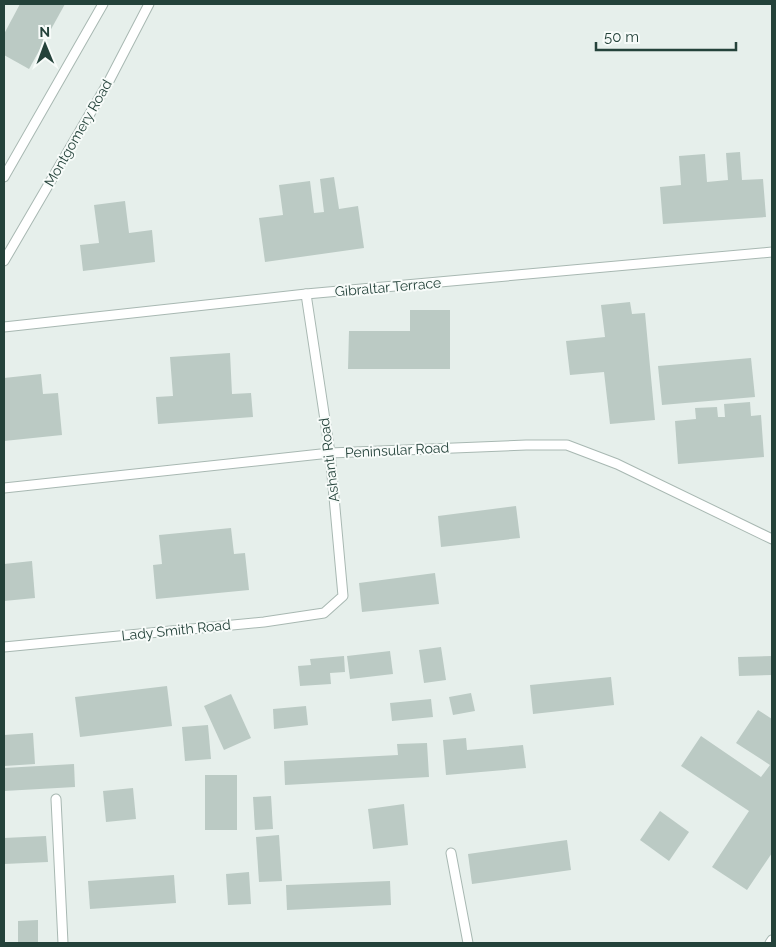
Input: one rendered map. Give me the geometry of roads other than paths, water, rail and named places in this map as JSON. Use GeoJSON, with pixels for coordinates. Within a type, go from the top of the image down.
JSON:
{"type":"FeatureCollection","features":[{"type":"Feature","properties":{"kind":"lane"},"geometry":{"type":"LineString","coordinates":[[4,177],[103,4]]}},
{"type":"Feature","properties":{"kind":"lane","name":"Montgomery Road"},"geometry":{"type":"LineString","coordinates":[[4,261],[109,81],[149,4]]}},
{"type":"Feature","properties":{"kind":"lane","name":"Gibraltar Terrace"},"geometry":{"type":"LineString","coordinates":[[4,327],[306,294],[772,252]]}},
{"type":"Feature","properties":{"kind":"lane","name":"Ashanti Road"},"geometry":{"type":"LineString","coordinates":[[306,294],[330,454],[343,596]]}},
{"type":"Feature","properties":{"kind":"lane","name":"Peninsular Road"},"geometry":{"type":"LineString","coordinates":[[4,488],[330,454],[526,445],[567,445],[617,464],[772,539]]}},
{"type":"Feature","properties":{"kind":"lane","name":"Lady Smith Road"},"geometry":{"type":"LineString","coordinates":[[4,648],[264,622],[324,612],[343,596]]}},
{"type":"Feature","properties":{"kind":"lane"},"geometry":{"type":"LineString","coordinates":[[56,799],[63,943]]}},
{"type":"Feature","properties":{"kind":"lane"},"geometry":{"type":"LineString","coordinates":[[451,853],[468,943]]}}]}
